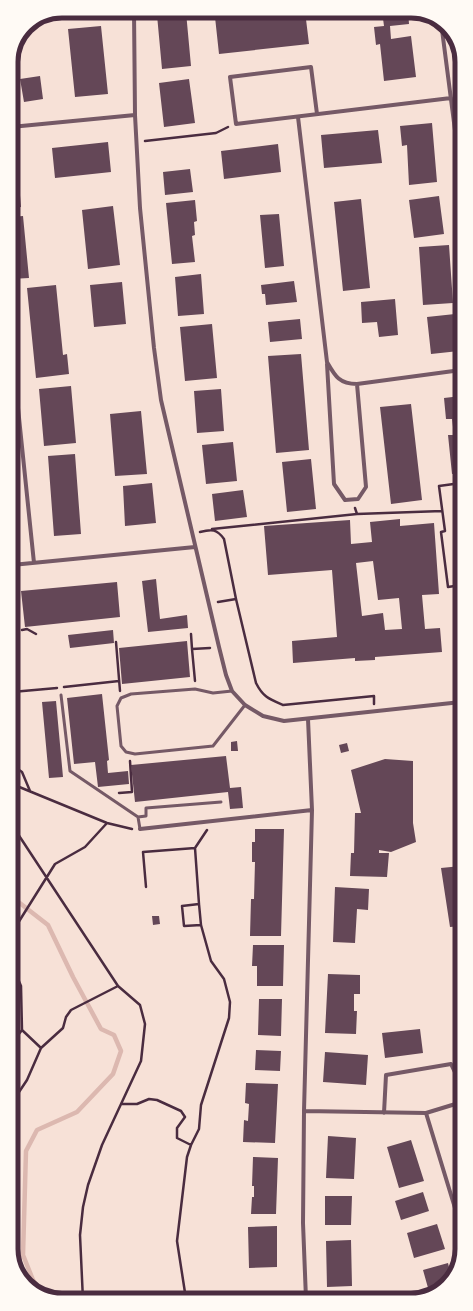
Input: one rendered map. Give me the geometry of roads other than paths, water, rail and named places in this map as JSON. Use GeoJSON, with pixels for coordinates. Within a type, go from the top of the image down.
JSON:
{"type":"FeatureCollection","features":[{"type":"Feature","properties":{"kind":"street"},"geometry":{"type":"LineString","coordinates":[[134,18],[135,115],[140,208],[161,400],[219,647],[232,692],[245,705],[262,716],[284,721],[455,703]]}},
{"type":"Feature","properties":{"kind":"street"},"geometry":{"type":"LineString","coordinates":[[442,31],[455,130]]}},
{"type":"Feature","properties":{"kind":"street"},"geometry":{"type":"LineString","coordinates":[[316,114],[311,67],[230,77],[236,124],[451,98]]}},
{"type":"Feature","properties":{"kind":"street"},"geometry":{"type":"LineString","coordinates":[[18,126],[135,115]]}},
{"type":"Feature","properties":{"kind":"street"},"geometry":{"type":"LineString","coordinates":[[298,116],[327,362],[334,484],[345,500],[358,499],[366,487],[357,384]]}},
{"type":"Feature","properties":{"kind":"street"},"geometry":{"type":"LineString","coordinates":[[327,362],[336,377],[350,384],[455,371]]}},
{"type":"Feature","properties":{"kind":"street"},"geometry":{"type":"LineString","coordinates":[[18,421],[34,562]]}},
{"type":"Feature","properties":{"kind":"street"},"geometry":{"type":"LineString","coordinates":[[18,564],[195,547]]}},
{"type":"Feature","properties":{"kind":"street"},"geometry":{"type":"LineString","coordinates":[[306,1293],[303,1223],[304,1111],[312,810],[308,719]]}},
{"type":"Feature","properties":{"kind":"street"},"geometry":{"type":"LineString","coordinates":[[140,830],[312,810]]}},
{"type":"Feature","properties":{"kind":"street"},"geometry":{"type":"LineString","coordinates":[[384,1113],[386,1075],[451,1064],[455,1072]]}},
{"type":"Feature","properties":{"kind":"street"},"geometry":{"type":"LineString","coordinates":[[304,1111],[426,1113],[455,1104]]}},
{"type":"Feature","properties":{"kind":"street"},"geometry":{"type":"LineString","coordinates":[[426,1113],[455,1208]]}},
{"type":"Feature","properties":{"kind":"lane"},"geometry":{"type":"LineString","coordinates":[[232,692],[213,693],[195,689],[130,694],[121,698],[117,706],[121,746],[126,752],[135,754],[213,746],[245,705]]}},
{"type":"Feature","properties":{"kind":"lane"},"geometry":{"type":"LineString","coordinates":[[61,695],[70,771],[138,817],[146,816],[146,808],[221,802]]}},
{"type":"Feature","properties":{"kind":"lane"},"geometry":{"type":"LineString","coordinates":[[138,817],[140,830]]}},
{"type":"Feature","properties":{"kind":"waterway"},"geometry":{"type":"LineString","coordinates":[[18,902],[48,925],[73,977],[101,1029],[114,1035],[121,1051],[113,1074],[77,1112],[37,1130],[26,1151],[23,1255],[36,1285]]}}]}
